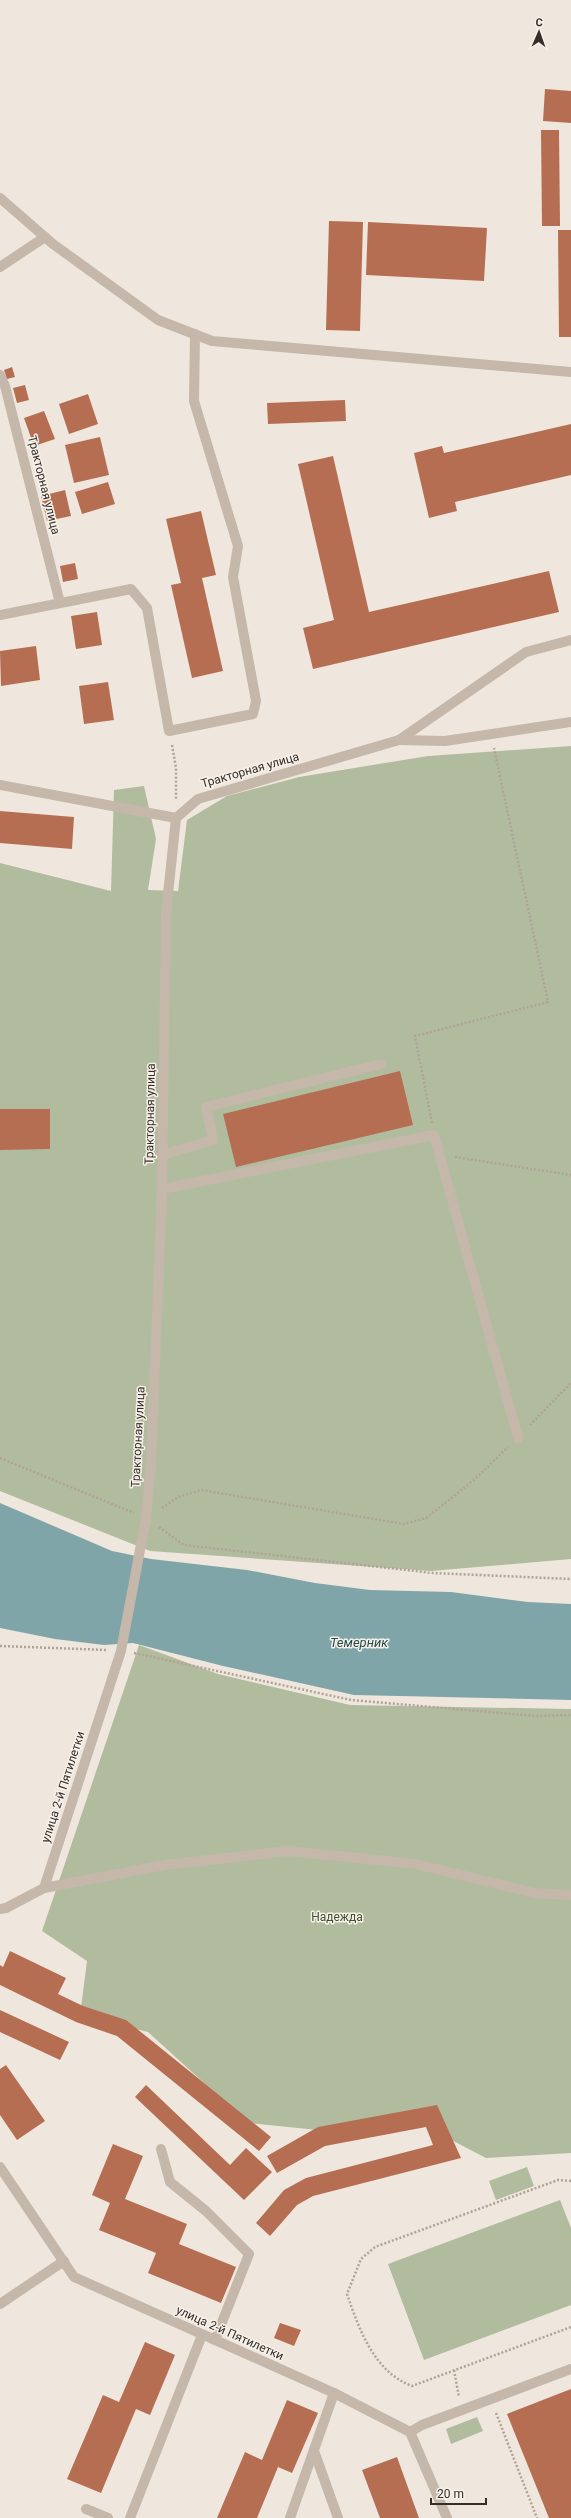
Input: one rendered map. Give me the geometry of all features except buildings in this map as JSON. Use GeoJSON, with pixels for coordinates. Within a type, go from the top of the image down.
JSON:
{"type":"FeatureCollection","features":[{"type":"Feature","properties":{"kind":"street"},"geometry":{"type":"LineString","coordinates":[[0,198],[45,237],[158,320],[212,341],[571,372]]}},
{"type":"Feature","properties":{"kind":"street"},"geometry":{"type":"LineString","coordinates":[[0,267],[45,237]]}},
{"type":"Feature","properties":{"kind":"street"},"geometry":{"type":"LineString","coordinates":[[0,615],[131,589],[147,608],[169,731],[253,714],[256,701],[232,577],[238,546],[194,401],[195,334]]}},
{"type":"Feature","properties":{"kind":"street","name":"Тракторная улица"},"geometry":{"type":"LineString","coordinates":[[0,374],[5,386],[60,603]]}},
{"type":"Feature","properties":{"kind":"street","name":"Тракторная улица"},"geometry":{"type":"LineString","coordinates":[[399,740],[526,652],[571,640]]}},
{"type":"Feature","properties":{"kind":"street","name":"Тракторная улица"},"geometry":{"type":"LineString","coordinates":[[121,1649],[146,1518],[151,1465],[162,1189],[166,913],[176,818],[198,799],[399,740],[445,741],[571,722]]}},
{"type":"Feature","properties":{"kind":"street"},"geometry":{"type":"LineString","coordinates":[[0,785],[176,818]]}},
{"type":"Feature","properties":{"kind":"street"},"geometry":{"type":"LineString","coordinates":[[162,1155],[213,1140],[206,1107],[381,1064]]}},
{"type":"Feature","properties":{"kind":"street"},"geometry":{"type":"LineString","coordinates":[[162,1189],[434,1135],[518,1438]]}},
{"type":"Feature","properties":{"kind":"street","name":"улица 2-й Пятилетки"},"geometry":{"type":"LineString","coordinates":[[44,1888],[121,1649]]}},
{"type":"Feature","properties":{"kind":"street"},"geometry":{"type":"LineString","coordinates":[[0,1909],[6,1908],[44,1888],[165,1865],[288,1851],[416,1864],[534,1893],[571,1895]]}},
{"type":"Feature","properties":{"kind":"street"},"geometry":{"type":"LineString","coordinates":[[161,2149],[170,2182],[206,2211],[250,2254],[215,2340]]}},
{"type":"Feature","properties":{"kind":"street","name":"улица 2-й Пятилетки"},"geometry":{"type":"LineString","coordinates":[[0,2167],[74,2277],[334,2393],[410,2432]]}},
{"type":"Feature","properties":{"kind":"street"},"geometry":{"type":"LineString","coordinates":[[0,2304],[64,2261]]}},
{"type":"Feature","properties":{"kind":"street"},"geometry":{"type":"LineString","coordinates":[[130,2518],[202,2334]]}},
{"type":"Feature","properties":{"kind":"street"},"geometry":{"type":"LineString","coordinates":[[447,2518],[410,2432],[422,2425],[571,2369]]}},
{"type":"Feature","properties":{"kind":"street"},"geometry":{"type":"LineString","coordinates":[[290,2518],[334,2393]]}},
{"type":"Feature","properties":{"kind":"street"},"geometry":{"type":"LineString","coordinates":[[314,2451],[338,2518]]}},
{"type":"Feature","properties":{"kind":"street"},"geometry":{"type":"LineString","coordinates":[[86,2509],[108,2518]]}},
{"type":"Feature","properties":{"kind":"path"},"geometry":{"type":"LineString","coordinates":[[169,731],[176,768],[176,818]]}},
{"type":"Feature","properties":{"kind":"path"},"geometry":{"type":"LineString","coordinates":[[434,1135],[415,1036],[548,1002],[491,734]]}},
{"type":"Feature","properties":{"kind":"path"},"geometry":{"type":"LineString","coordinates":[[440,1155],[571,1174]]}},
{"type":"Feature","properties":{"kind":"path"},"geometry":{"type":"LineString","coordinates":[[146,1518],[178,1498],[202,1490],[404,1524],[426,1518],[474,1480],[518,1438],[571,1383]]}},
{"type":"Feature","properties":{"kind":"path"},"geometry":{"type":"LineString","coordinates":[[0,1458],[146,1518],[184,1545],[433,1573],[571,1579]]}},
{"type":"Feature","properties":{"kind":"path"},"geometry":{"type":"LineString","coordinates":[[0,1646],[121,1649],[351,1700],[536,1716],[571,1715]]}},
{"type":"Feature","properties":{"kind":"path"},"geometry":{"type":"LineString","coordinates":[[571,2181],[558,2180],[375,2247],[361,2259],[347,2294],[359,2329],[380,2364],[403,2383],[412,2386],[571,2327]]}},
{"type":"Feature","properties":{"kind":"path"},"geometry":{"type":"LineString","coordinates":[[454,2370],[460,2404]]}},
{"type":"Feature","properties":{"kind":"path"},"geometry":{"type":"LineString","coordinates":[[490,2399],[537,2518]]}},
{"type":"Feature","properties":{"kind":"green space"},"geometry":{"type":"Polygon","coordinates":[[[571,746],[571,1559],[431,1571],[150,1551],[0,1491],[0,863],[111,891],[114,790],[144,786],[156,839],[148,890],[178,891],[187,820],[227,796],[299,777],[428,756],[571,746]]]}},
{"type":"Feature","properties":{"kind":"green space","name":"Надежда"},"geometry":{"type":"Polygon","coordinates":[[[139,1645],[218,1674],[350,1705],[571,1709],[571,2153],[486,2158],[415,2121],[327,2131],[248,2123],[148,2032],[80,2015],[87,1961],[42,1931],[139,1645]]]}},
{"type":"Feature","properties":{"kind":"green space"},"geometry":{"type":"Polygon","coordinates":[[[527,2167],[534,2186],[496,2200],[489,2181],[527,2167]]]}},
{"type":"Feature","properties":{"kind":"green space"},"geometry":{"type":"Polygon","coordinates":[[[560,2200],[571,2228],[571,2305],[424,2360],[388,2264],[560,2200]]]}},
{"type":"Feature","properties":{"kind":"green space"},"geometry":{"type":"Polygon","coordinates":[[[477,2417],[483,2431],[451,2444],[446,2429],[477,2417]]]}},
{"type":"Feature","properties":{"kind":"water","name":"Темерник"},"geometry":{"type":"Polygon","coordinates":[[[0,1503],[112,1551],[151,1559],[247,1570],[315,1583],[370,1590],[451,1592],[528,1602],[571,1604],[571,1700],[354,1695],[223,1666],[133,1643],[104,1645],[55,1639],[0,1628],[0,1503]]]}}]}
